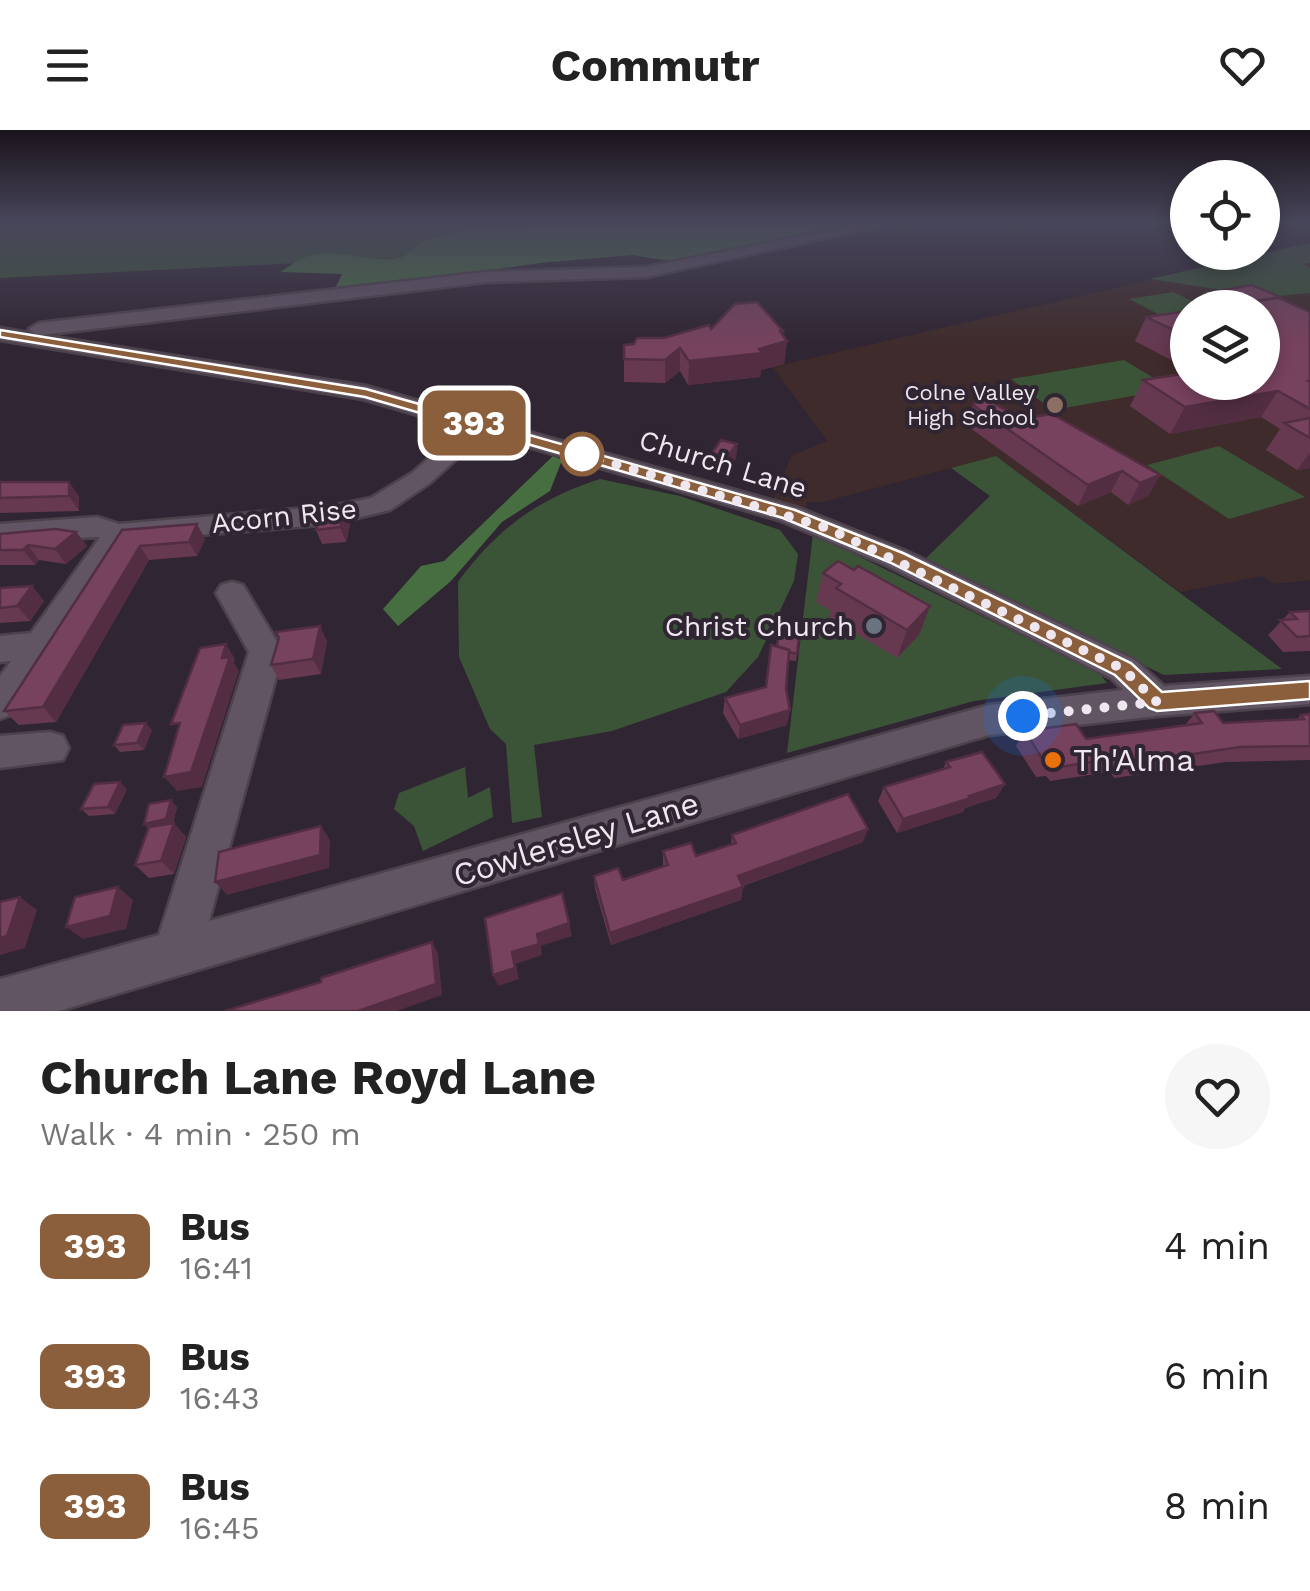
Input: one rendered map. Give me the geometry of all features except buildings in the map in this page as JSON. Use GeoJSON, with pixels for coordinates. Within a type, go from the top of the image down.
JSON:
{"type":"FeatureCollection","features":[{"type":"Feature","properties":{"kind":"street"},"geometry":{"type":"LineString","coordinates":[[0,332],[486,277],[646,272],[684,264]]}},
{"type":"Feature","properties":{"kind":"street","name":"Church Lane"},"geometry":{"type":"LineString","coordinates":[[0,332],[307,381],[481,425],[827,528],[1123,669],[1157,702]]}},
{"type":"Feature","properties":{"kind":"street","name":"Acorn Rise"},"geometry":{"type":"LineString","coordinates":[[0,533],[98,526],[117,532],[332,514],[380,504],[421,478],[481,425]]}},
{"type":"Feature","properties":{"kind":"street"},"geometry":{"type":"LineString","coordinates":[[0,704],[117,532]]}},
{"type":"Feature","properties":{"kind":"street"},"geometry":{"type":"LineString","coordinates":[[177,954],[266,652],[232,593]]}},
{"type":"Feature","properties":{"kind":"street"},"geometry":{"type":"LineString","coordinates":[[0,649],[39,646]]}},
{"type":"Feature","properties":{"kind":"street","name":"Cowlersley Lane"},"geometry":{"type":"LineString","coordinates":[[0,1004],[989,720],[1310,690]]}},
{"type":"Feature","properties":{"kind":"street"},"geometry":{"type":"LineString","coordinates":[[0,752],[50,748]]}},
{"type":"Feature","properties":{"kind":"shaded area","name":"Colne Valley High School"},"geometry":{"type":"Polygon","coordinates":[[[1280,264],[1310,264],[1310,580],[1274,584],[1263,576],[1180,592],[996,456],[823,502],[807,502],[804,516],[771,505],[791,456],[827,441],[773,367],[1193,270],[1280,270],[1280,264]]]}},
{"type":"Feature","properties":{"kind":"green space"},"geometry":{"type":"Polygon","coordinates":[[[0,264],[276,264],[0,278],[0,264]]]}},
{"type":"Feature","properties":{"kind":"green space"},"geometry":{"type":"Polygon","coordinates":[[[293,264],[532,264],[333,293],[342,274],[280,272],[293,264]]]}},
{"type":"Feature","properties":{"kind":"green space"},"geometry":{"type":"Polygon","coordinates":[[[1280,264],[1305,264],[1310,268],[1310,293],[1280,296],[1280,290],[1222,290],[1150,279],[1190,270],[1280,270],[1280,264]]]}},
{"type":"Feature","properties":{"kind":"green space"},"geometry":{"type":"Polygon","coordinates":[[[1170,292],[1170,320],[1129,299],[1170,292]]]}},
{"type":"Feature","properties":{"kind":"green space"},"geometry":{"type":"Polygon","coordinates":[[[1124,360],[1170,389],[1053,410],[1011,379],[1124,360]]]}},
{"type":"Feature","properties":{"kind":"green space"},"geometry":{"type":"Polygon","coordinates":[[[1219,446],[1305,497],[1229,519],[1147,465],[1219,446]]]}},
{"type":"Feature","properties":{"kind":"green space"},"geometry":{"type":"Polygon","coordinates":[[[553,456],[562,460],[550,491],[502,522],[451,581],[398,626],[383,609],[421,566],[444,561],[553,456]]]}},
{"type":"Feature","properties":{"kind":"green space"},"geometry":{"type":"Polygon","coordinates":[[[996,456],[1282,669],[1164,675],[924,560],[990,496],[951,468],[996,456]]]}},
{"type":"Feature","properties":{"kind":"green space"},"geometry":{"type":"Polygon","coordinates":[[[600,479],[680,496],[780,530],[798,554],[794,581],[758,657],[726,692],[612,731],[534,745],[542,817],[512,823],[506,744],[490,729],[459,657],[458,582],[488,546],[520,518],[556,496],[600,479]]]}},
{"type":"Feature","properties":{"kind":"green space"},"geometry":{"type":"Polygon","coordinates":[[[813,534],[1100,674],[1107,683],[974,701],[787,753],[813,534]]]}},
{"type":"Feature","properties":{"kind":"green space"},"geometry":{"type":"Polygon","coordinates":[[[465,767],[468,798],[490,787],[493,817],[423,851],[414,826],[394,809],[399,793],[465,767]]]}},
{"type":"Feature","properties":{"kind":"bus line","name":"393"},"geometry":{"type":"LineString","coordinates":[[0,334],[366,393],[789,514],[896,558],[1123,669],[1157,702],[1310,690]]}},
{"type":"Feature","properties":{"kind":"place","name":"Colne Valley High School"},"geometry":{"type":"Point","coordinates":[1055,405]}},
{"type":"Feature","properties":{"kind":"place","name":"Christ Church"},"geometry":{"type":"Point","coordinates":[874,626]}},
{"type":"Feature","properties":{"kind":"place","name":"Th'Alma"},"geometry":{"type":"Point","coordinates":[1053,760]}},
{"type":"Feature","properties":{"kind":"route"},"geometry":{"type":"LineString","coordinates":[[582,454],[827,528],[1123,669],[1157,702],[1023,716]]}}]}
